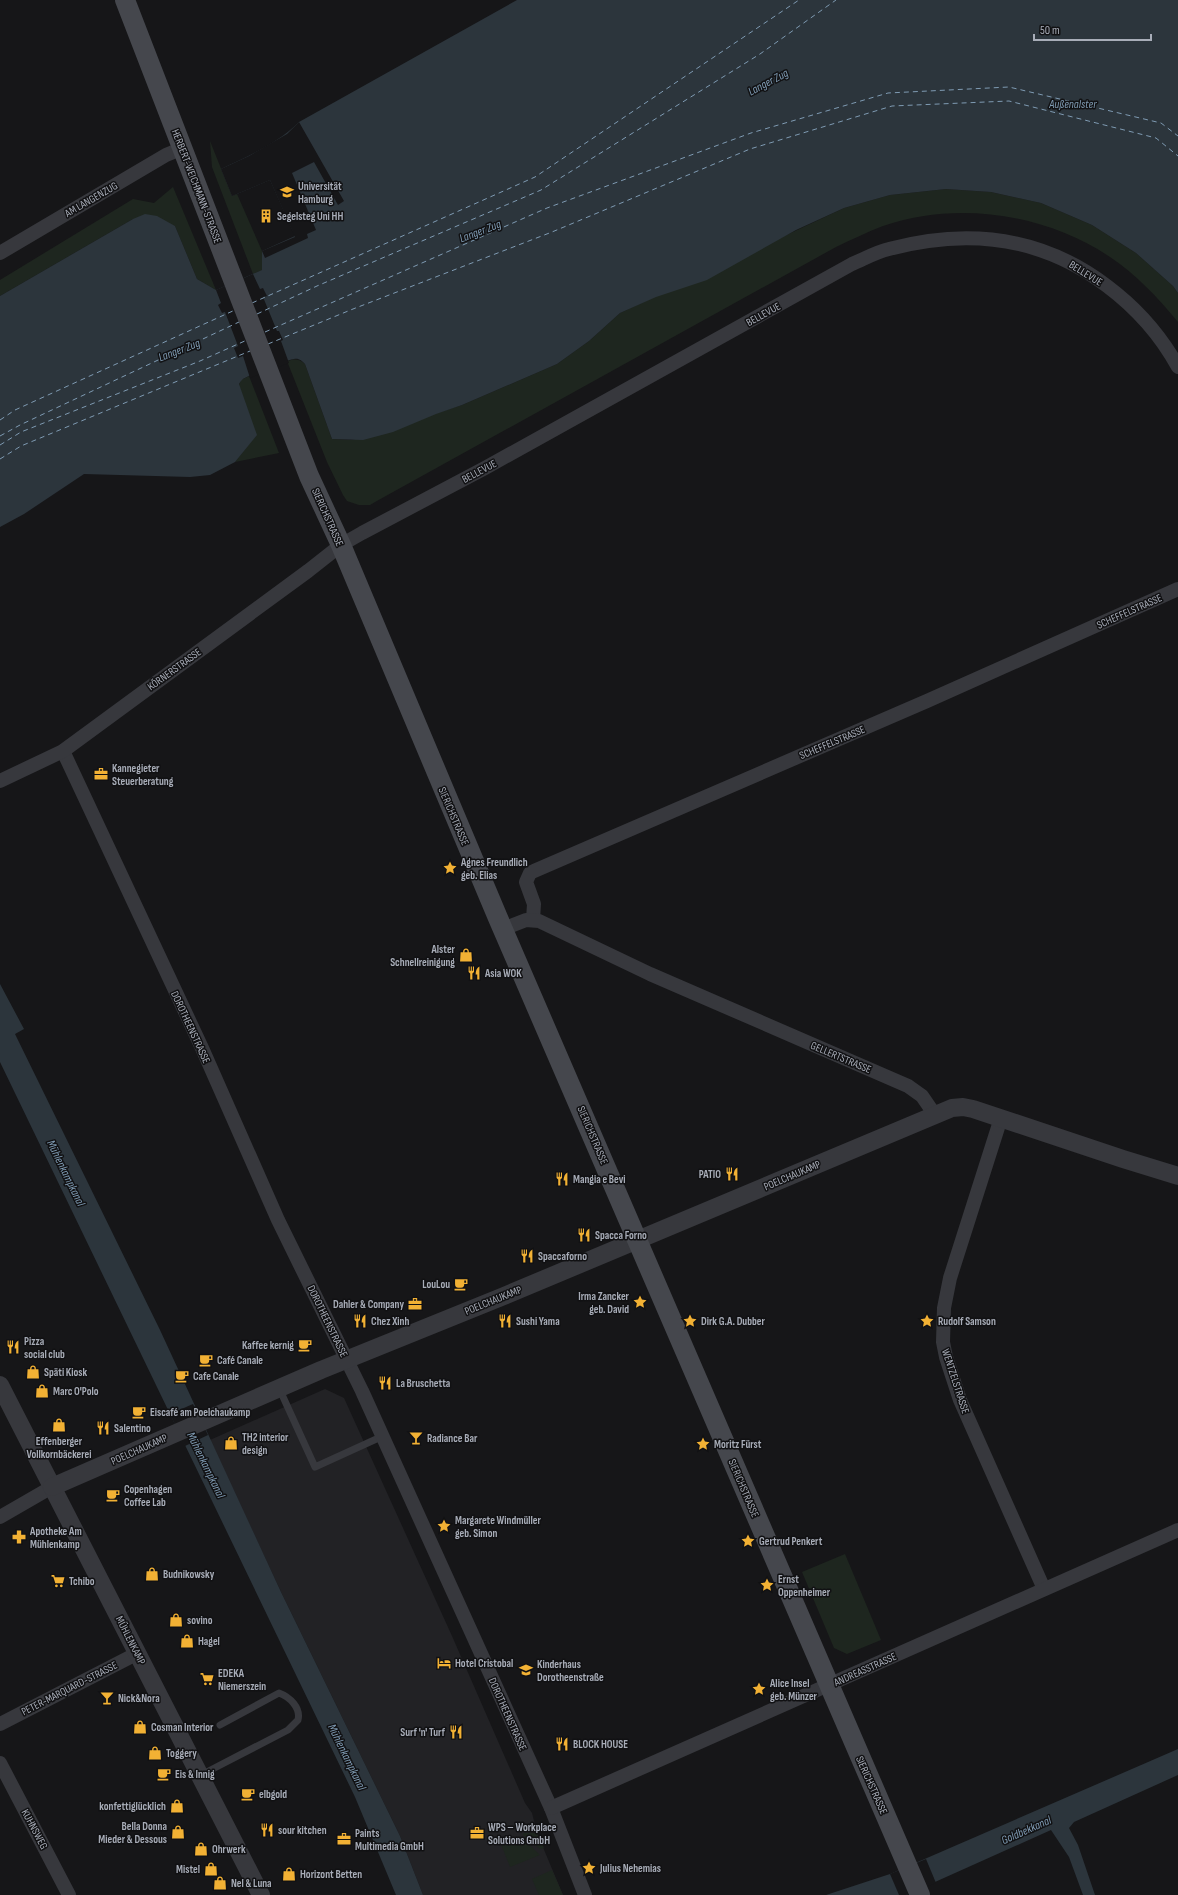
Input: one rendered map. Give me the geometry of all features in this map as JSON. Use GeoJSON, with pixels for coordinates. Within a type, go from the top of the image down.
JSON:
{"type":"FeatureCollection","features":[{"type":"Feature","properties":{"kind":"main road","name":"HERBERT-WEICHMANN-STRASSE"},"geometry":{"type":"LineString","coordinates":[[125,0],[183,148],[233,282],[270,373]]}},
{"type":"Feature","properties":{"kind":"main road","name":"SIERICHSTRASSE"},"geometry":{"type":"LineString","coordinates":[[270,373],[309,476],[341,545],[503,929],[638,1239],[828,1685],[919,1892]]}},
{"type":"Feature","properties":{"kind":"street","name":"AM LANGENZUG"},"geometry":{"type":"LineString","coordinates":[[0,253],[166,155],[183,148]]}},
{"type":"Feature","properties":{"kind":"street","name":"BELLEVUE"},"geometry":{"type":"LineString","coordinates":[[341,545],[485,468],[852,264],[887,249],[924,241],[954,238],[1005,241],[1040,249],[1076,265],[1125,300],[1162,342],[1178,367]]}},
{"type":"Feature","properties":{"kind":"street","name":"KÖRNERSTRASSE"},"geometry":{"type":"LineString","coordinates":[[0,781],[63,751],[308,571],[341,545]]}},
{"type":"Feature","properties":{"kind":"street","name":"SCHEFFELSTRASSE"},"geometry":{"type":"LineString","coordinates":[[533,920],[534,904],[526,882],[530,873],[920,704],[1178,589]]}},
{"type":"Feature","properties":{"kind":"street","name":"DOROTHEENSTRASSE"},"geometry":{"type":"LineString","coordinates":[[63,751],[202,1048],[278,1220],[383,1436],[551,1808],[586,1895]]}},
{"type":"Feature","properties":{"kind":"street"},"geometry":{"type":"LineString","coordinates":[[503,929],[526,920],[533,920]]}},
{"type":"Feature","properties":{"kind":"street","name":"GELLERTSTRASSE"},"geometry":{"type":"LineString","coordinates":[[533,920],[650,974],[908,1086],[922,1096],[935,1116]]}},
{"type":"Feature","properties":{"kind":"street"},"geometry":{"type":"LineString","coordinates":[[935,1116],[952,1108],[963,1107],[1178,1176]]}},
{"type":"Feature","properties":{"kind":"street","name":"POELCHAUKAMP"},"geometry":{"type":"LineString","coordinates":[[52,1487],[279,1388],[935,1116]]}},
{"type":"Feature","properties":{"kind":"street","name":"WENTZELSTRASSE"},"geometry":{"type":"LineString","coordinates":[[1001,1118],[950,1278],[944,1308],[943,1342],[946,1357],[960,1400],[1044,1589]]}},
{"type":"Feature","properties":{"kind":"street","name":"MÜHLENKAMP"},"geometry":{"type":"LineString","coordinates":[[0,1384],[261,1895]]}},
{"type":"Feature","properties":{"kind":"street"},"geometry":{"type":"LineString","coordinates":[[0,1517],[52,1487]]}},
{"type":"Feature","properties":{"kind":"street","name":"ANDREASSTRASSE"},"geometry":{"type":"LineString","coordinates":[[551,1808],[1178,1530]]}},
{"type":"Feature","properties":{"kind":"street","name":"PETER-MARQUARD-STRASSE"},"geometry":{"type":"LineString","coordinates":[[0,1724],[138,1653]]}},
{"type":"Feature","properties":{"kind":"street","name":"KUHNSWEG"},"geometry":{"type":"LineString","coordinates":[[0,1763],[69,1895]]}},
{"type":"Feature","properties":{"kind":"lane"},"geometry":{"type":"LineString","coordinates":[[279,1388],[315,1467],[383,1436]]}},
{"type":"Feature","properties":{"kind":"lane"},"geometry":{"type":"LineString","coordinates":[[200,1775],[288,1730],[296,1723],[299,1716],[298,1711],[289,1698],[279,1693],[220,1725]]}},
{"type":"Feature","properties":{"kind":"shaded area"},"geometry":{"type":"Polygon","coordinates":[[[210,141],[232,196],[237,194],[262,251],[263,270],[253,274],[212,167],[210,141]]]}},
{"type":"Feature","properties":{"kind":"shaded area"},"geometry":{"type":"Polygon","coordinates":[[[173,187],[216,290],[197,279],[175,226],[133,219],[0,296],[0,280],[133,199],[154,203],[173,187]]]}},
{"type":"Feature","properties":{"kind":"shaded area"},"geometry":{"type":"Polygon","coordinates":[[[946,189],[991,192],[1041,203],[1092,225],[1136,253],[1173,286],[1178,293],[1178,322],[1146,287],[1120,264],[1085,242],[1058,230],[1029,221],[971,213],[941,214],[912,218],[883,226],[836,247],[370,505],[359,505],[347,501],[343,495],[327,462],[287,361],[296,360],[305,364],[332,439],[352,440],[462,405],[557,364],[589,341],[620,313],[844,208],[890,195],[946,189]]]}},
{"type":"Feature","properties":{"kind":"shaded area"},"geometry":{"type":"Polygon","coordinates":[[[249,376],[279,453],[235,462],[256,435],[239,385],[241,380],[249,376]]]}},
{"type":"Feature","properties":{"kind":"shaded area"},"geometry":{"type":"Polygon","coordinates":[[[325,1389],[344,1398],[452,1636],[525,1803],[532,1813],[537,1833],[563,1895],[423,1895],[400,1836],[281,1592],[210,1440],[325,1389]]]}},
{"type":"Feature","properties":{"kind":"shaded area"},"geometry":{"type":"Polygon","coordinates":[[[845,1554],[881,1640],[847,1654],[834,1648],[802,1572],[845,1554]]]}},
{"type":"Feature","properties":{"kind":"shaded area"},"geometry":{"type":"Polygon","coordinates":[[[523,1833],[537,1833],[544,1848],[540,1849],[523,1835],[523,1833]]]}},
{"type":"Feature","properties":{"kind":"shaded area"},"geometry":{"type":"Polygon","coordinates":[[[521,1837],[540,1855],[510,1867],[501,1844],[521,1837]]]}},
{"type":"Feature","properties":{"kind":"shaded area"},"geometry":{"type":"Polygon","coordinates":[[[552,1870],[563,1895],[539,1895],[532,1879],[552,1870]]]}},
{"type":"Feature","properties":{"kind":"water"},"geometry":{"type":"Polygon","coordinates":[[[517,0],[1178,0],[1178,293],[1173,286],[1136,253],[1092,225],[1041,203],[991,192],[946,189],[890,195],[844,208],[796,230],[707,280],[656,297],[620,313],[589,341],[557,364],[462,405],[393,432],[363,440],[332,439],[305,364],[296,359],[259,371],[246,377],[239,384],[257,435],[235,462],[210,475],[190,477],[84,474],[24,514],[0,527],[0,296],[133,219],[145,214],[157,216],[175,226],[197,279],[216,290],[262,270],[262,251],[295,236],[270,180],[232,196],[221,169],[262,149],[281,137],[299,122],[517,0]]]}},
{"type":"Feature","properties":{"kind":"water","name":"Mühlenkampkanal"},"geometry":{"type":"Polygon","coordinates":[[[0,984],[24,1029],[15,1034],[160,1330],[281,1592],[400,1836],[423,1895],[396,1895],[355,1797],[0,1062],[0,984]]]}},
{"type":"Feature","properties":{"kind":"water","name":"Goldbekkanal"},"geometry":{"type":"Polygon","coordinates":[[[1178,1749],[1178,1775],[1074,1822],[1069,1828],[1078,1845],[1095,1895],[1083,1895],[1069,1857],[1051,1830],[906,1895],[826,1895],[890,1874],[1178,1749]]]}},
{"type":"Feature","properties":{"kind":"pier","name":"Universität Hamburg"},"geometry":{"type":"Polygon","coordinates":[[[299,122],[344,201],[338,205],[314,162],[292,173],[316,230],[307,234],[308,238],[265,258],[262,251],[295,237],[270,180],[232,196],[221,169],[249,156],[287,134],[299,122]]]}},
{"type":"Feature","properties":{"kind":"pier"},"geometry":{"type":"Polygon","coordinates":[[[253,274],[260,289],[263,288],[267,296],[263,297],[277,331],[279,331],[283,340],[281,341],[289,363],[250,378],[243,356],[238,358],[234,348],[238,346],[225,312],[222,313],[218,305],[221,303],[216,290],[253,274]]]}},
{"type":"Feature","properties":{"kind":"pier"},"geometry":{"type":"Polygon","coordinates":[[[193,1404],[208,1435],[185,1446],[170,1414],[193,1404]]]}},
{"type":"Feature","properties":{"kind":"pier"},"geometry":{"type":"Polygon","coordinates":[[[926,1859],[936,1883],[906,1895],[899,1895],[890,1874],[926,1859]]]}},
{"type":"Feature","properties":{"kind":"ferry route"},"geometry":{"type":"LineString","coordinates":[[252,303],[535,177],[799,0]]}},
{"type":"Feature","properties":{"kind":"ferry route"},"geometry":{"type":"LineString","coordinates":[[257,314],[317,286],[541,190],[760,54],[836,0]]}},
{"type":"Feature","properties":{"kind":"ferry route"},"geometry":{"type":"LineString","coordinates":[[265,332],[547,208],[751,133],[888,93],[1009,87],[1161,123],[1178,136]]}},
{"type":"Feature","properties":{"kind":"ferry route"},"geometry":{"type":"LineString","coordinates":[[268,344],[353,309],[552,232],[750,149],[892,106],[1009,101],[1156,138],[1178,156]]}},
{"type":"Feature","properties":{"kind":"ferry route"},"geometry":{"type":"LineString","coordinates":[[0,420],[15,410],[235,310]]}},
{"type":"Feature","properties":{"kind":"ferry route"},"geometry":{"type":"LineString","coordinates":[[0,436],[20,425],[239,322]]}},
{"type":"Feature","properties":{"kind":"ferry route"},"geometry":{"type":"LineString","coordinates":[[0,445],[21,432],[200,361],[247,340]]}},
{"type":"Feature","properties":{"kind":"ferry route"},"geometry":{"type":"LineString","coordinates":[[0,459],[21,446],[250,351]]}},
{"type":"Feature","properties":{"kind":"place","name":"Universität Hamburg"},"geometry":{"type":"Point","coordinates":[287,192]}},
{"type":"Feature","properties":{"kind":"place","name":"Segelsteg Uni HH"},"geometry":{"type":"Point","coordinates":[266,216]}},
{"type":"Feature","properties":{"kind":"place","name":"Kannegieter Steuerberatung"},"geometry":{"type":"Point","coordinates":[101,774]}},
{"type":"Feature","properties":{"kind":"place","name":"Agnes Freundlich geb. Elias"},"geometry":{"type":"Point","coordinates":[450,868]}},
{"type":"Feature","properties":{"kind":"place","name":"Alster Schnellreinigung"},"geometry":{"type":"Point","coordinates":[466,955]}},
{"type":"Feature","properties":{"kind":"place","name":"Asia WOK"},"geometry":{"type":"Point","coordinates":[474,973]}},
{"type":"Feature","properties":{"kind":"place","name":"PATIO"},"geometry":{"type":"Point","coordinates":[732,1174]}},
{"type":"Feature","properties":{"kind":"place","name":"Mangia e Bevi"},"geometry":{"type":"Point","coordinates":[562,1179]}},
{"type":"Feature","properties":{"kind":"place","name":"Spacca Forno"},"geometry":{"type":"Point","coordinates":[584,1235]}},
{"type":"Feature","properties":{"kind":"place","name":"Spaccaforno"},"geometry":{"type":"Point","coordinates":[527,1256]}},
{"type":"Feature","properties":{"kind":"place","name":"LouLou"},"geometry":{"type":"Point","coordinates":[461,1284]}},
{"type":"Feature","properties":{"kind":"place","name":"Irma Zancker geb. David"},"geometry":{"type":"Point","coordinates":[640,1302]}},
{"type":"Feature","properties":{"kind":"place","name":"Dahler & Company"},"geometry":{"type":"Point","coordinates":[415,1304]}},
{"type":"Feature","properties":{"kind":"place","name":"Chez Xinh"},"geometry":{"type":"Point","coordinates":[360,1321]}},
{"type":"Feature","properties":{"kind":"place","name":"Sushi Yama"},"geometry":{"type":"Point","coordinates":[505,1321]}},
{"type":"Feature","properties":{"kind":"place","name":"Dirk G.A. Dubber"},"geometry":{"type":"Point","coordinates":[690,1321]}},
{"type":"Feature","properties":{"kind":"place","name":"Rudolf Samson"},"geometry":{"type":"Point","coordinates":[927,1321]}},
{"type":"Feature","properties":{"kind":"place","name":"Kaffee kernig"},"geometry":{"type":"Point","coordinates":[305,1345]}},
{"type":"Feature","properties":{"kind":"place","name":"Pizza social club"},"geometry":{"type":"Point","coordinates":[13,1347]}},
{"type":"Feature","properties":{"kind":"place","name":"Café Canale"},"geometry":{"type":"Point","coordinates":[206,1360]}},
{"type":"Feature","properties":{"kind":"place","name":"Späti Kiosk"},"geometry":{"type":"Point","coordinates":[33,1372]}},
{"type":"Feature","properties":{"kind":"place","name":"Cafe Canale"},"geometry":{"type":"Point","coordinates":[182,1376]}},
{"type":"Feature","properties":{"kind":"place","name":"La Bruschetta"},"geometry":{"type":"Point","coordinates":[385,1383]}},
{"type":"Feature","properties":{"kind":"place","name":"Marc O'Polo"},"geometry":{"type":"Point","coordinates":[42,1391]}},
{"type":"Feature","properties":{"kind":"place","name":"Eiscafé am Poelchaukamp"},"geometry":{"type":"Point","coordinates":[139,1412]}},
{"type":"Feature","properties":{"kind":"place","name":"Effenberger Vollkornbäckerei"},"geometry":{"type":"Point","coordinates":[59,1425]}},
{"type":"Feature","properties":{"kind":"place","name":"Salentino"},"geometry":{"type":"Point","coordinates":[103,1428]}},
{"type":"Feature","properties":{"kind":"place","name":"Radiance Bar"},"geometry":{"type":"Point","coordinates":[416,1438]}},
{"type":"Feature","properties":{"kind":"place","name":"TH2 interior design"},"geometry":{"type":"Point","coordinates":[231,1443]}},
{"type":"Feature","properties":{"kind":"place","name":"Moritz Fürst"},"geometry":{"type":"Point","coordinates":[703,1444]}},
{"type":"Feature","properties":{"kind":"place","name":"Copenhagen Coffee Lab"},"geometry":{"type":"Point","coordinates":[113,1495]}},
{"type":"Feature","properties":{"kind":"place","name":"Margarete Windmüller geb. Simon"},"geometry":{"type":"Point","coordinates":[444,1526]}},
{"type":"Feature","properties":{"kind":"place","name":"Apotheke Am Mühlenkamp"},"geometry":{"type":"Point","coordinates":[19,1537]}},
{"type":"Feature","properties":{"kind":"place","name":"Gertrud Penkert"},"geometry":{"type":"Point","coordinates":[748,1541]}},
{"type":"Feature","properties":{"kind":"place","name":"Budnikowsky"},"geometry":{"type":"Point","coordinates":[152,1574]}},
{"type":"Feature","properties":{"kind":"place","name":"Tchibo"},"geometry":{"type":"Point","coordinates":[58,1581]}},
{"type":"Feature","properties":{"kind":"place","name":"Ernst Oppenheimer"},"geometry":{"type":"Point","coordinates":[767,1585]}},
{"type":"Feature","properties":{"kind":"place","name":"sovino"},"geometry":{"type":"Point","coordinates":[176,1620]}},
{"type":"Feature","properties":{"kind":"place","name":"Hagel"},"geometry":{"type":"Point","coordinates":[187,1641]}},
{"type":"Feature","properties":{"kind":"place","name":"Hotel Cristobal"},"geometry":{"type":"Point","coordinates":[444,1663]}},
{"type":"Feature","properties":{"kind":"place","name":"Kinderhaus Dorotheenstraße"},"geometry":{"type":"Point","coordinates":[526,1670]}},
{"type":"Feature","properties":{"kind":"place","name":"EDEKA Niemerszein"},"geometry":{"type":"Point","coordinates":[207,1679]}},
{"type":"Feature","properties":{"kind":"place","name":"Alice Insel geb. Münzer"},"geometry":{"type":"Point","coordinates":[759,1689]}},
{"type":"Feature","properties":{"kind":"place","name":"Nick&Nora"},"geometry":{"type":"Point","coordinates":[107,1698]}},
{"type":"Feature","properties":{"kind":"place","name":"Cosman Interior"},"geometry":{"type":"Point","coordinates":[140,1727]}},
{"type":"Feature","properties":{"kind":"place","name":"Surf 'n' Turf"},"geometry":{"type":"Point","coordinates":[456,1732]}},
{"type":"Feature","properties":{"kind":"place","name":"BLOCK HOUSE"},"geometry":{"type":"Point","coordinates":[562,1744]}},
{"type":"Feature","properties":{"kind":"place","name":"Toggery"},"geometry":{"type":"Point","coordinates":[155,1753]}},
{"type":"Feature","properties":{"kind":"place","name":"Eis & Innig"},"geometry":{"type":"Point","coordinates":[164,1774]}},
{"type":"Feature","properties":{"kind":"place","name":"elbgold"},"geometry":{"type":"Point","coordinates":[248,1794]}},
{"type":"Feature","properties":{"kind":"place","name":"konfettiglücklich"},"geometry":{"type":"Point","coordinates":[177,1806]}},
{"type":"Feature","properties":{"kind":"place","name":"sour kitchen"},"geometry":{"type":"Point","coordinates":[267,1830]}},
{"type":"Feature","properties":{"kind":"place","name":"Bella Donna Mieder & Dessous"},"geometry":{"type":"Point","coordinates":[178,1832]}},
{"type":"Feature","properties":{"kind":"place","name":"WPS – Workplace Solutions GmbH"},"geometry":{"type":"Point","coordinates":[477,1833]}},
{"type":"Feature","properties":{"kind":"place","name":"Paints Multimedia GmbH"},"geometry":{"type":"Point","coordinates":[344,1839]}},
{"type":"Feature","properties":{"kind":"place","name":"Ohrwerk"},"geometry":{"type":"Point","coordinates":[201,1849]}},
{"type":"Feature","properties":{"kind":"place","name":"Julius Nehemias"},"geometry":{"type":"Point","coordinates":[589,1868]}},
{"type":"Feature","properties":{"kind":"place","name":"Mistel"},"geometry":{"type":"Point","coordinates":[211,1869]}},
{"type":"Feature","properties":{"kind":"place","name":"Horizont Betten"},"geometry":{"type":"Point","coordinates":[289,1874]}},
{"type":"Feature","properties":{"kind":"place","name":"Nel & Luna"},"geometry":{"type":"Point","coordinates":[220,1883]}},
{"type":"Feature","properties":{"kind":"water label","name":"Langer Zug"},"geometry":{"type":"Point","coordinates":[768,82]}},
{"type":"Feature","properties":{"kind":"water label","name":"Außenalster"},"geometry":{"type":"Point","coordinates":[1073,104]}},
{"type":"Feature","properties":{"kind":"water label","name":"Langer Zug"},"geometry":{"type":"Point","coordinates":[480,231]}},
{"type":"Feature","properties":{"kind":"water label","name":"Langer Zug"},"geometry":{"type":"Point","coordinates":[179,350]}}]}
